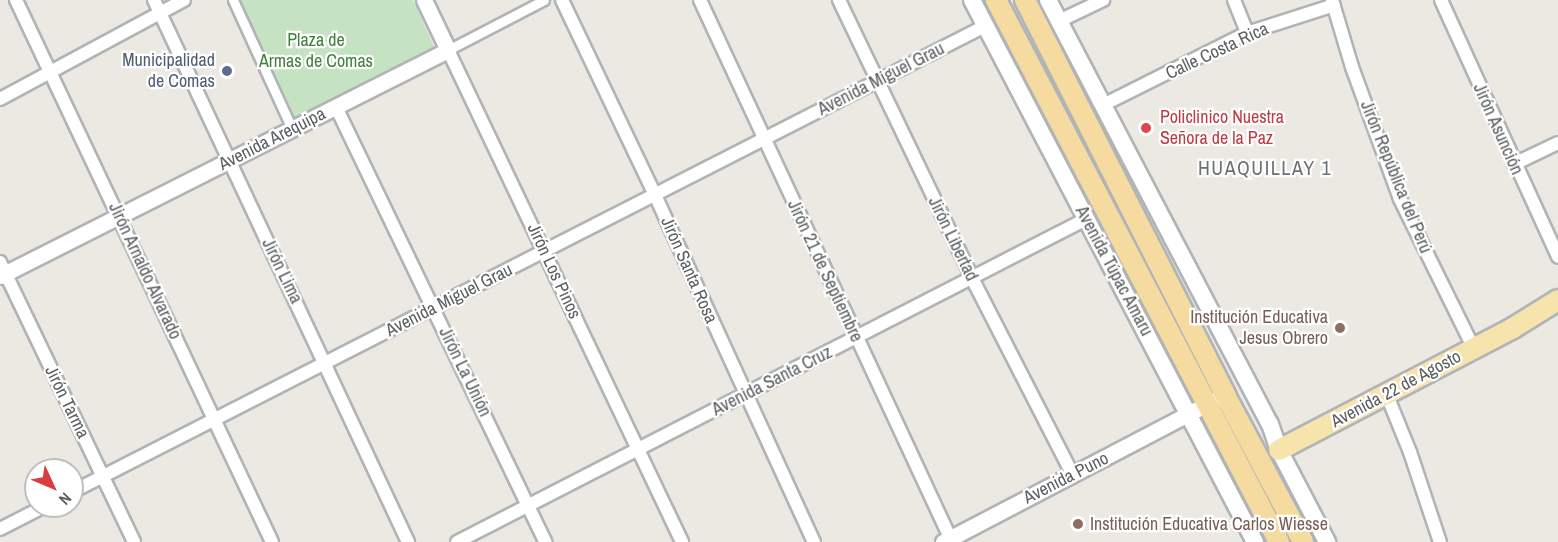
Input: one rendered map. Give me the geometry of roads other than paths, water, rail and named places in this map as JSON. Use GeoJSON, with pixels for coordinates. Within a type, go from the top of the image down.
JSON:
{"type":"FeatureCollection","features":[{"type":"Feature","properties":{"kind":"highway","name":"Avenida Túpac Amaru"},"geometry":{"type":"LineString","coordinates":[[996,0],[1279,542]]}},
{"type":"Feature","properties":{"kind":"highway"},"geometry":{"type":"LineString","coordinates":[[1025,0],[1059,63],[1225,395],[1303,542]]}},
{"type":"Feature","properties":{"kind":"highway"},"geometry":{"type":"LineString","coordinates":[[1036,0],[1059,49],[1059,63]]}},
{"type":"Feature","properties":{"kind":"main road","name":"Avenida Túpac Amaru"},"geometry":{"type":"LineString","coordinates":[[972,0],[1255,542]]}},
{"type":"Feature","properties":{"kind":"main road"},"geometry":{"type":"LineString","coordinates":[[1048,0],[1270,424],[1279,450],[1327,542]]}},
{"type":"Feature","properties":{"kind":"main road","name":"Avenida 22 de Agosto"},"geometry":{"type":"LineString","coordinates":[[1279,450],[1474,349],[1558,300]]}},
{"type":"Feature","properties":{"kind":"main road","name":"Avenida 22 de Agosto"},"geometry":{"type":"LineString","coordinates":[[1513,328],[1558,317]]}},
{"type":"Feature","properties":{"kind":"street","name":"Jirón Arnaldo Alvarado"},"geometry":{"type":"LineString","coordinates":[[16,0],[272,542]]}},
{"type":"Feature","properties":{"kind":"street","name":"Jirón Lima"},"geometry":{"type":"LineString","coordinates":[[154,0],[228,161],[326,362],[408,542]]}},
{"type":"Feature","properties":{"kind":"street"},"geometry":{"type":"LineString","coordinates":[[0,99],[184,0]]}},
{"type":"Feature","properties":{"kind":"street"},"geometry":{"type":"LineString","coordinates":[[233,0],[292,129]]}},
{"type":"Feature","properties":{"kind":"street","name":"Jirón Los Pinos"},"geometry":{"type":"LineString","coordinates":[[424,0],[682,542]]}},
{"type":"Feature","properties":{"kind":"street","name":"Avenida Arequipa"},"geometry":{"type":"LineString","coordinates":[[2,270],[119,216],[544,0]]}},
{"type":"Feature","properties":{"kind":"street","name":"Jirón Santa Rosa"},"geometry":{"type":"LineString","coordinates":[[561,0],[655,195],[814,542]]}},
{"type":"Feature","properties":{"kind":"street","name":"Jirón 21 de Septiembre"},"geometry":{"type":"LineString","coordinates":[[700,0],[948,541]]}},
{"type":"Feature","properties":{"kind":"street","name":"Jirón Libertad"},"geometry":{"type":"LineString","coordinates":[[839,0],[876,82],[972,278],[1073,475]]}},
{"type":"Feature","properties":{"kind":"street"},"geometry":{"type":"LineString","coordinates":[[1059,21],[1103,0]]}},
{"type":"Feature","properties":{"kind":"street"},"geometry":{"type":"LineString","coordinates":[[1234,0],[1247,33]]}},
{"type":"Feature","properties":{"kind":"street","name":"Jirón Asunción"},"geometry":{"type":"LineString","coordinates":[[1441,0],[1514,165],[1558,257]]}},
{"type":"Feature","properties":{"kind":"street","name":"Calle Costa Rica"},"geometry":{"type":"LineString","coordinates":[[1103,105],[1247,33],[1333,2]]}},
{"type":"Feature","properties":{"kind":"street","name":"Jirón República del Perú"},"geometry":{"type":"LineString","coordinates":[[1333,2],[1356,78],[1400,199],[1474,349]]}},
{"type":"Feature","properties":{"kind":"street","name":"Avenida Miguel Grau"},"geometry":{"type":"LineString","coordinates":[[84,486],[986,26]]}},
{"type":"Feature","properties":{"kind":"street","name":"Jirón La Unión"},"geometry":{"type":"LineString","coordinates":[[336,106],[545,542]]}},
{"type":"Feature","properties":{"kind":"street"},"geometry":{"type":"LineString","coordinates":[[1514,165],[1558,143]]}},
{"type":"Feature","properties":{"kind":"street","name":"Avenida Santa Cruz"},"geometry":{"type":"LineString","coordinates":[[457,542],[1086,219]]}},
{"type":"Feature","properties":{"kind":"street","name":"Jirón Tarma"},"geometry":{"type":"LineString","coordinates":[[2,270],[134,542]]}},
{"type":"Feature","properties":{"kind":"street"},"geometry":{"type":"LineString","coordinates":[[1386,393],[1410,452],[1440,542]]}},
{"type":"Feature","properties":{"kind":"street","name":"Avenida Puno"},"geometry":{"type":"LineString","coordinates":[[948,541],[1225,395]]}},
{"type":"Feature","properties":{"kind":"street"},"geometry":{"type":"LineString","coordinates":[[0,529],[24,517]]}},
{"type":"Feature","properties":{"kind":"place","name":"Municipalidad de Comas"},"geometry":{"type":"Point","coordinates":[227,71]}},
{"type":"Feature","properties":{"kind":"place","name":"Policlinico Nuestra Señora de la Paz"},"geometry":{"type":"Point","coordinates":[1146,128]}},
{"type":"Feature","properties":{"kind":"place","name":"Institución Educativa Jesus Obrero"},"geometry":{"type":"Point","coordinates":[1340,328]}},
{"type":"Feature","properties":{"kind":"place","name":"Institución Educativa Carlos Wiesse"},"geometry":{"type":"Point","coordinates":[1078,524]}},
{"type":"Feature","properties":{"kind":"district","name":"HUAQUILLAY 1"},"geometry":{"type":"Point","coordinates":[1265,167]}},
{"type":"Feature","properties":{"kind":"park label","name":"Plaza de Armas de Comas"},"geometry":{"type":"Point","coordinates":[316,51]}}]}
